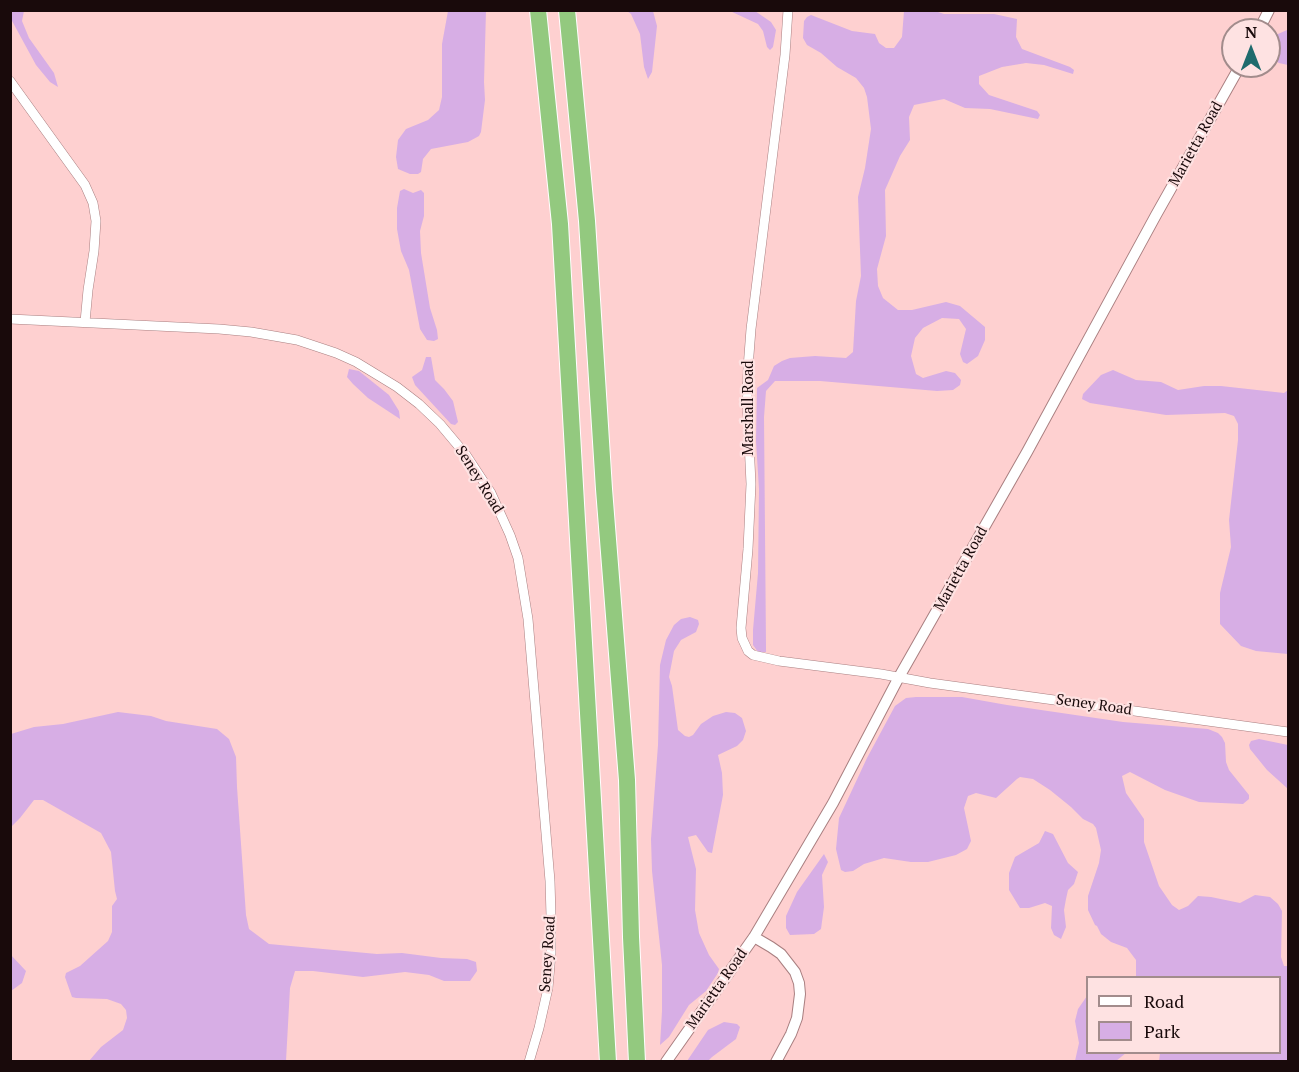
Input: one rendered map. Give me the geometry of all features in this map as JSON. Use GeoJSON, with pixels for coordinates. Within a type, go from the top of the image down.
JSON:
{"type":"FeatureCollection","features":[{"type":"Feature","properties":{"kind":"highway"},"geometry":{"type":"LineString","coordinates":[[538,10],[560,224],[608,1062]]}},
{"type":"Feature","properties":{"kind":"highway"},"geometry":{"type":"LineString","coordinates":[[567,10],[587,221],[604,489],[627,780],[637,1062]]}},
{"type":"Feature","properties":{"kind":"street","name":"Marshall Road"},"geometry":{"type":"LineString","coordinates":[[788,10],[785,55],[748,369],[751,484],[742,638],[748,651],[768,660],[899,677]]}},
{"type":"Feature","properties":{"kind":"street","name":"Marietta Road"},"geometry":{"type":"LineString","coordinates":[[666,1062],[754,937],[833,803],[899,677],[1027,452],[1233,78]]}},
{"type":"Feature","properties":{"kind":"street"},"geometry":{"type":"LineString","coordinates":[[10,81],[85,185],[93,202],[96,221],[94,251],[85,322]]}},
{"type":"Feature","properties":{"kind":"street","name":"Seney Road"},"geometry":{"type":"LineString","coordinates":[[10,319],[219,329],[297,340],[336,353],[376,374],[419,404],[440,424],[466,455],[491,494],[504,520],[518,558],[530,638],[550,881],[551,953],[548,988],[529,1062]]}},
{"type":"Feature","properties":{"kind":"street","name":"Seney Road"},"geometry":{"type":"LineString","coordinates":[[899,677],[1288,732]]}},
{"type":"Feature","properties":{"kind":"street"},"geometry":{"type":"LineString","coordinates":[[754,937],[781,954],[795,972],[799,983],[797,1018],[776,1062]]}},
{"type":"Feature","properties":{"kind":"green space"},"geometry":{"type":"Polygon","coordinates":[[[10,11],[24,11],[22,21],[29,38],[54,73],[58,87],[50,82],[36,65],[11,19],[10,11]]]}},
{"type":"Feature","properties":{"kind":"green space"},"geometry":{"type":"Polygon","coordinates":[[[448,11],[486,11],[485,100],[481,132],[479,136],[468,142],[431,149],[423,159],[421,172],[410,174],[398,169],[396,157],[398,140],[406,129],[428,120],[439,110],[442,97],[442,44],[448,11]]]}},
{"type":"Feature","properties":{"kind":"green space"},"geometry":{"type":"Polygon","coordinates":[[[627,11],[653,11],[657,26],[652,72],[648,79],[644,67],[640,34],[631,14],[627,11]]]}},
{"type":"Feature","properties":{"kind":"green space"},"geometry":{"type":"Polygon","coordinates":[[[730,11],[755,11],[771,22],[776,30],[773,47],[770,50],[767,47],[763,31],[758,24],[730,11]]]}},
{"type":"Feature","properties":{"kind":"green space"},"geometry":{"type":"Polygon","coordinates":[[[904,11],[994,14],[1017,19],[1016,37],[1022,49],[1074,70],[1073,74],[1044,65],[1026,63],[1002,67],[979,76],[979,84],[989,95],[1037,111],[1040,115],[1038,119],[990,109],[965,108],[944,99],[914,105],[909,117],[910,140],[885,190],[886,236],[877,269],[878,286],[883,298],[898,310],[912,310],[946,302],[960,306],[985,327],[985,340],[978,356],[967,364],[963,362],[960,354],[966,329],[959,319],[942,318],[923,328],[915,338],[911,356],[916,374],[923,378],[946,371],[955,373],[961,380],[960,385],[953,390],[937,391],[820,381],[775,381],[766,391],[764,417],[766,652],[758,652],[753,645],[758,573],[757,388],[768,380],[774,366],[790,358],[815,356],[846,358],[853,352],[856,301],[861,276],[858,197],[871,129],[867,97],[864,88],[856,78],[807,45],[803,38],[804,21],[811,15],[852,31],[875,34],[879,43],[886,48],[894,48],[902,37],[904,11]]]}},
{"type":"Feature","properties":{"kind":"green space"},"geometry":{"type":"Polygon","coordinates":[[[1288,31],[1288,65],[1281,63],[1281,33],[1288,31]]]}},
{"type":"Feature","properties":{"kind":"green space"},"geometry":{"type":"Polygon","coordinates":[[[404,189],[413,193],[421,190],[424,193],[424,216],[420,231],[421,253],[430,308],[437,330],[438,339],[434,341],[427,340],[420,329],[409,270],[401,251],[397,229],[397,208],[400,191],[404,189]]]}},
{"type":"Feature","properties":{"kind":"green space"},"geometry":{"type":"Polygon","coordinates":[[[426,357],[431,357],[435,380],[453,401],[458,422],[455,425],[451,424],[415,385],[412,377],[422,370],[426,357]]]}},
{"type":"Feature","properties":{"kind":"green space"},"geometry":{"type":"Polygon","coordinates":[[[349,369],[359,371],[389,395],[399,411],[400,419],[368,398],[353,384],[347,377],[349,369]]]}},
{"type":"Feature","properties":{"kind":"green space"},"geometry":{"type":"Polygon","coordinates":[[[1113,370],[1136,380],[1161,382],[1178,390],[1221,386],[1284,393],[1288,390],[1288,654],[1256,651],[1241,646],[1220,624],[1220,593],[1231,547],[1229,520],[1238,440],[1238,424],[1234,416],[1225,413],[1166,415],[1090,403],[1082,399],[1083,394],[1101,375],[1113,370]]]}},
{"type":"Feature","properties":{"kind":"green space"},"geometry":{"type":"Polygon","coordinates":[[[690,617],[698,620],[699,624],[696,632],[681,640],[674,651],[669,677],[678,730],[689,737],[701,724],[713,716],[726,712],[735,713],[742,718],[746,731],[743,740],[737,746],[718,755],[723,795],[712,853],[708,852],[696,835],[688,837],[696,869],[695,910],[699,933],[709,955],[719,969],[718,973],[706,991],[689,1005],[669,1037],[660,1045],[662,965],[651,839],[658,745],[660,665],[666,640],[674,625],[681,619],[690,617]]]}},
{"type":"Feature","properties":{"kind":"green space"},"geometry":{"type":"Polygon","coordinates":[[[962,697],[1123,722],[1208,729],[1218,733],[1225,743],[1229,770],[1249,795],[1249,799],[1243,804],[1199,802],[1165,790],[1130,772],[1122,776],[1126,793],[1144,819],[1144,842],[1159,886],[1172,905],[1179,910],[1188,906],[1198,896],[1240,903],[1255,895],[1270,897],[1278,904],[1282,911],[1281,957],[1284,966],[1288,966],[1288,1061],[1159,1061],[1160,1054],[1281,1054],[1281,976],[1136,976],[1136,960],[1127,948],[1111,942],[1101,934],[1088,910],[1088,896],[1101,850],[1096,828],[1033,779],[1020,777],[996,798],[976,793],[968,796],[964,808],[971,841],[967,849],[956,855],[928,862],[884,858],[864,864],[853,871],[841,870],[836,849],[839,818],[895,706],[906,698],[962,697]]]}},
{"type":"Feature","properties":{"kind":"green space"},"geometry":{"type":"Polygon","coordinates":[[[118,712],[217,729],[229,739],[236,757],[246,915],[249,929],[269,944],[377,954],[402,953],[467,959],[476,962],[477,971],[470,981],[444,981],[429,975],[405,972],[363,977],[295,971],[290,988],[286,1061],[89,1061],[101,1047],[123,1030],[127,1018],[126,1010],[121,1004],[107,999],[72,997],[65,977],[66,973],[80,966],[108,941],[112,932],[112,906],[117,899],[111,852],[101,833],[43,800],[34,800],[11,827],[11,734],[34,727],[63,724],[118,712]]]}},
{"type":"Feature","properties":{"kind":"green space"},"geometry":{"type":"Polygon","coordinates":[[[1259,739],[1288,745],[1288,789],[1267,770],[1250,749],[1251,741],[1259,739]]]}},
{"type":"Feature","properties":{"kind":"green space"},"geometry":{"type":"Polygon","coordinates":[[[1045,831],[1053,834],[1068,863],[1078,872],[1074,884],[1068,890],[1064,910],[1066,927],[1061,939],[1054,935],[1051,928],[1052,906],[1045,903],[1020,908],[1009,890],[1009,873],[1015,857],[1039,843],[1045,831]]]}},
{"type":"Feature","properties":{"kind":"green space"},"geometry":{"type":"Polygon","coordinates":[[[824,854],[828,862],[822,875],[824,907],[821,929],[814,934],[790,935],[786,928],[786,916],[797,892],[824,854]]]}},
{"type":"Feature","properties":{"kind":"green space"},"geometry":{"type":"Polygon","coordinates":[[[10,954],[26,971],[22,983],[11,991],[10,954]]]}},
{"type":"Feature","properties":{"kind":"green space"},"geometry":{"type":"Polygon","coordinates":[[[1086,997],[1086,1054],[1125,1054],[1116,1061],[1075,1061],[1079,1043],[1075,1021],[1078,1009],[1086,997]]]}},
{"type":"Feature","properties":{"kind":"green space"},"geometry":{"type":"Polygon","coordinates":[[[724,1022],[737,1024],[740,1027],[736,1039],[708,1061],[687,1061],[708,1030],[724,1022]]]}}]}
